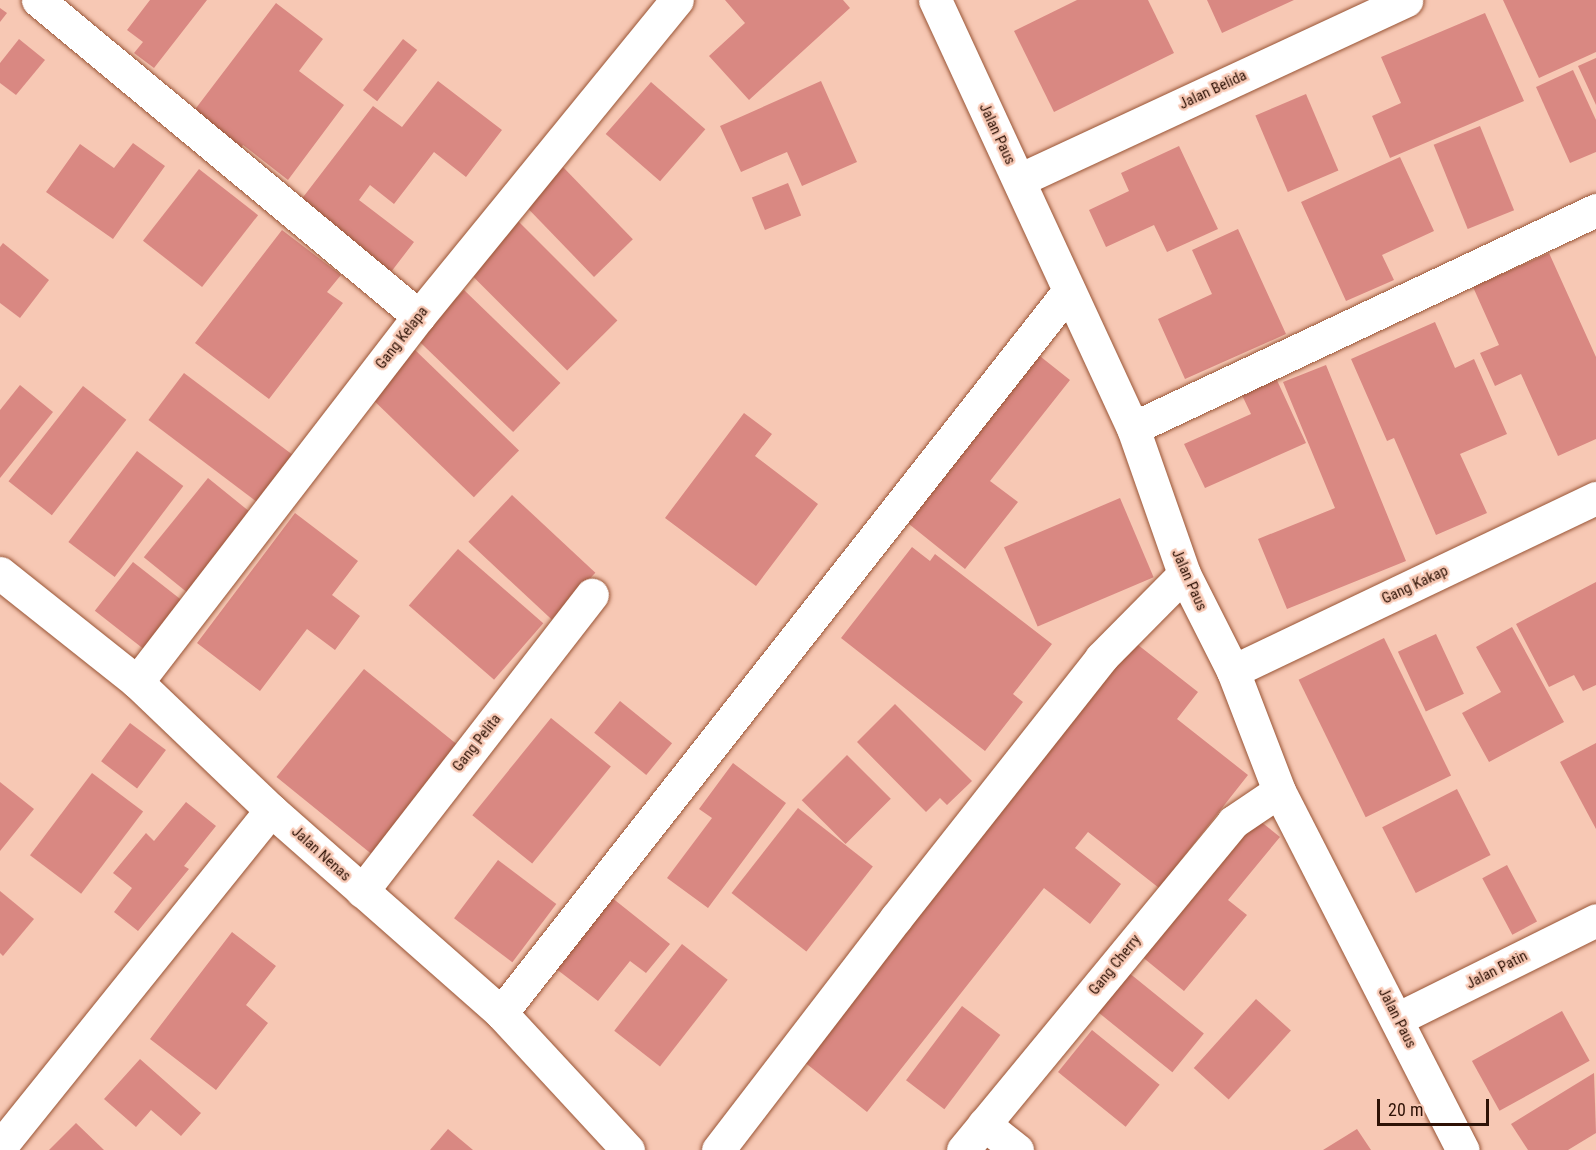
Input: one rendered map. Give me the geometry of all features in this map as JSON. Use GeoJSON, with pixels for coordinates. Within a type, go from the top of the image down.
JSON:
{"type":"FeatureCollection","features":[{"type":"Feature","properties":{"kind":"street"},"geometry":{"type":"LineString","coordinates":[[38,0],[419,316]]}},
{"type":"Feature","properties":{"kind":"street","name":"Gang Kelapa"},"geometry":{"type":"LineString","coordinates":[[137,682],[419,316],[677,0]]}},
{"type":"Feature","properties":{"kind":"street","name":"Jalan Paus"},"geometry":{"type":"LineString","coordinates":[[935,0],[1019,180],[1068,292],[1133,428],[1184,574],[1233,671],[1279,791],[1463,1150]]}},
{"type":"Feature","properties":{"kind":"street","name":"Jalan Belida"},"geometry":{"type":"LineString","coordinates":[[1019,180],[1406,0]]}},
{"type":"Feature","properties":{"kind":"street"},"geometry":{"type":"LineString","coordinates":[[1133,428],[1596,210]]}},
{"type":"Feature","properties":{"kind":"street"},"geometry":{"type":"LineString","coordinates":[[501,1013],[1068,292]]}},
{"type":"Feature","properties":{"kind":"street","name":"Gang Kakap"},"geometry":{"type":"LineString","coordinates":[[1233,671],[1596,498]]}},
{"type":"Feature","properties":{"kind":"street","name":"Jalan Nenas"},"geometry":{"type":"LineString","coordinates":[[0,573],[137,682],[271,810],[501,1013],[628,1150]]}},
{"type":"Feature","properties":{"kind":"street"},"geometry":{"type":"LineString","coordinates":[[718,1150],[896,918],[1101,658],[1184,574]]}},
{"type":"Feature","properties":{"kind":"street","name":"Gang Pelita"},"geometry":{"type":"LineString","coordinates":[[362,891],[592,595]]}},
{"type":"Feature","properties":{"kind":"street","name":"Gang Cherry"},"geometry":{"type":"LineString","coordinates":[[963,1150],[1233,822],[1279,791]]}},
{"type":"Feature","properties":{"kind":"street"},"geometry":{"type":"LineString","coordinates":[[0,1147],[271,810]]}},
{"type":"Feature","properties":{"kind":"street","name":"Jalan Patin"},"geometry":{"type":"LineString","coordinates":[[1397,1019],[1596,920]]}},
{"type":"Feature","properties":{"kind":"street"},"geometry":{"type":"LineString","coordinates":[[984,1124],[1017,1150]]}},
{"type":"Feature","properties":{"kind":"building"},"geometry":{"type":"Polygon","coordinates":[[[150,0],[207,0],[154,68],[134,53],[143,42],[127,30],[150,0]]]}},
{"type":"Feature","properties":{"kind":"building"},"geometry":{"type":"Polygon","coordinates":[[[725,0],[843,0],[850,8],[749,100],[709,56],[745,23],[725,0]]]}},
{"type":"Feature","properties":{"kind":"building"},"geometry":{"type":"Polygon","coordinates":[[[1077,0],[1148,0],[1174,53],[1054,112],[1014,31],[1077,0]]]}},
{"type":"Feature","properties":{"kind":"building"},"geometry":{"type":"Polygon","coordinates":[[[1207,0],[1294,0],[1222,33],[1207,0]]]}},
{"type":"Feature","properties":{"kind":"building"},"geometry":{"type":"Polygon","coordinates":[[[1503,0],[1596,0],[1596,52],[1539,78],[1503,0]]]}},
{"type":"Feature","properties":{"kind":"building"},"geometry":{"type":"Polygon","coordinates":[[[276,3],[323,39],[299,71],[344,105],[288,180],[243,145],[234,157],[187,120],[276,3]]]}},
{"type":"Feature","properties":{"kind":"building"},"geometry":{"type":"Polygon","coordinates":[[[0,8],[7,13],[0,22],[0,8]]]}},
{"type":"Feature","properties":{"kind":"building"},"geometry":{"type":"Polygon","coordinates":[[[1485,13],[1524,101],[1390,158],[1372,116],[1401,103],[1381,57],[1485,13]]]}},
{"type":"Feature","properties":{"kind":"building"},"geometry":{"type":"Polygon","coordinates":[[[19,39],[45,60],[16,95],[0,83],[0,63],[19,39]]]}},
{"type":"Feature","properties":{"kind":"building"},"geometry":{"type":"Polygon","coordinates":[[[403,39],[417,50],[377,101],[363,90],[403,39]]]}},
{"type":"Feature","properties":{"kind":"building"},"geometry":{"type":"Polygon","coordinates":[[[1596,58],[1596,105],[1578,66],[1596,58]]]}},
{"type":"Feature","properties":{"kind":"building"},"geometry":{"type":"Polygon","coordinates":[[[1573,70],[1596,120],[1596,152],[1570,163],[1536,87],[1573,70]]]}},
{"type":"Feature","properties":{"kind":"building"},"geometry":{"type":"Polygon","coordinates":[[[438,81],[502,130],[466,177],[434,152],[394,204],[370,185],[359,200],[414,242],[391,272],[294,209],[373,106],[402,127],[438,81]]]}},
{"type":"Feature","properties":{"kind":"building"},"geometry":{"type":"Polygon","coordinates":[[[821,81],[857,162],[802,186],[787,152],[741,172],[720,126],[821,81]]]}},
{"type":"Feature","properties":{"kind":"building"},"geometry":{"type":"Polygon","coordinates":[[[651,82],[705,129],[660,181],[606,134],[651,82]]]}},
{"type":"Feature","properties":{"kind":"building"},"geometry":{"type":"Polygon","coordinates":[[[1306,94],[1338,170],[1288,192],[1255,115],[1306,94]]]}},
{"type":"Feature","properties":{"kind":"building"},"geometry":{"type":"Polygon","coordinates":[[[1480,126],[1514,210],[1468,229],[1434,145],[1480,126]]]}},
{"type":"Feature","properties":{"kind":"building"},"geometry":{"type":"Polygon","coordinates":[[[133,143],[165,166],[113,239],[46,192],[80,144],[114,168],[133,143]]]}},
{"type":"Feature","properties":{"kind":"building"},"geometry":{"type":"Polygon","coordinates":[[[1179,146],[1218,229],[1167,252],[1154,225],[1106,247],[1089,210],[1129,191],[1121,173],[1179,146]]]}},
{"type":"Feature","properties":{"kind":"building"},"geometry":{"type":"Polygon","coordinates":[[[1400,157],[1434,231],[1382,255],[1394,280],[1346,301],[1301,202],[1400,157]]]}},
{"type":"Feature","properties":{"kind":"building"},"geometry":{"type":"Polygon","coordinates":[[[562,166],[633,239],[594,277],[523,204],[562,166]]]}},
{"type":"Feature","properties":{"kind":"building"},"geometry":{"type":"Polygon","coordinates":[[[199,169],[258,215],[202,287],[143,241],[199,169]]]}},
{"type":"Feature","properties":{"kind":"building"},"geometry":{"type":"Polygon","coordinates":[[[788,183],[801,215],[765,230],[752,198],[788,183]]]}},
{"type":"Feature","properties":{"kind":"building"},"geometry":{"type":"Polygon","coordinates":[[[517,220],[617,320],[567,371],[467,270],[517,220]]]}},
{"type":"Feature","properties":{"kind":"building"},"geometry":{"type":"Polygon","coordinates":[[[1238,229],[1286,334],[1185,379],[1158,319],[1212,294],[1192,250],[1238,229]]]}},
{"type":"Feature","properties":{"kind":"building"},"geometry":{"type":"Polygon","coordinates":[[[282,230],[341,275],[327,292],[343,303],[269,399],[195,343],[282,230]]]}},
{"type":"Feature","properties":{"kind":"building"},"geometry":{"type":"Polygon","coordinates":[[[3,243],[49,280],[20,318],[0,303],[0,247],[3,243]]]}},
{"type":"Feature","properties":{"kind":"building"},"geometry":{"type":"Polygon","coordinates":[[[1549,253],[1596,357],[1596,439],[1558,456],[1521,374],[1495,386],[1480,353],[1499,345],[1473,287],[1549,253]]]}},
{"type":"Feature","properties":{"kind":"building"},"geometry":{"type":"Polygon","coordinates":[[[464,290],[560,383],[513,432],[417,339],[464,290]]]}},
{"type":"Feature","properties":{"kind":"building"},"geometry":{"type":"Polygon","coordinates":[[[1435,322],[1455,368],[1474,359],[1507,434],[1460,454],[1487,513],[1436,535],[1394,438],[1387,441],[1351,359],[1435,322]]]}},
{"type":"Feature","properties":{"kind":"building"},"geometry":{"type":"Polygon","coordinates":[[[414,349],[519,450],[474,497],[369,396],[414,349]]]}},
{"type":"Feature","properties":{"kind":"building"},"geometry":{"type":"Polygon","coordinates":[[[1036,353],[1070,380],[990,481],[1018,502],[965,569],[904,520],[1036,353]]]}},
{"type":"Feature","properties":{"kind":"building"},"geometry":{"type":"Polygon","coordinates":[[[1326,365],[1406,561],[1287,609],[1258,539],[1335,508],[1283,382],[1326,365]]]}},
{"type":"Feature","properties":{"kind":"building"},"geometry":{"type":"Polygon","coordinates":[[[184,373],[297,458],[261,505],[148,420],[184,373]]]}},
{"type":"Feature","properties":{"kind":"building"},"geometry":{"type":"Polygon","coordinates":[[[1275,376],[1306,443],[1205,488],[1184,444],[1251,414],[1240,391],[1275,376]]]}},
{"type":"Feature","properties":{"kind":"building"},"geometry":{"type":"Polygon","coordinates":[[[20,385],[53,412],[0,478],[0,410],[20,385]]]}},
{"type":"Feature","properties":{"kind":"building"},"geometry":{"type":"Polygon","coordinates":[[[83,386],[126,420],[52,515],[9,481],[83,386]]]}},
{"type":"Feature","properties":{"kind":"building"},"geometry":{"type":"Polygon","coordinates":[[[744,413],[772,434],[755,456],[818,504],[756,586],[665,518],[744,413]]]}},
{"type":"Feature","properties":{"kind":"building"},"geometry":{"type":"Polygon","coordinates":[[[137,451],[183,486],[115,577],[68,542],[137,451]]]}},
{"type":"Feature","properties":{"kind":"building"},"geometry":{"type":"Polygon","coordinates":[[[208,478],[260,520],[196,599],[144,557],[208,478]]]}},
{"type":"Feature","properties":{"kind":"building"},"geometry":{"type":"Polygon","coordinates":[[[512,495],[595,573],[552,620],[468,542],[512,495]]]}},
{"type":"Feature","properties":{"kind":"building"},"geometry":{"type":"Polygon","coordinates":[[[1120,498],[1154,577],[1038,626],[1004,547],[1120,498]]]}},
{"type":"Feature","properties":{"kind":"building"},"geometry":{"type":"Polygon","coordinates":[[[295,513],[358,561],[332,595],[360,616],[335,650],[307,629],[260,691],[197,643],[295,513]]]}},
{"type":"Feature","properties":{"kind":"building"},"geometry":{"type":"Polygon","coordinates":[[[912,547],[930,561],[935,554],[1052,644],[1013,694],[1023,702],[985,751],[841,638],[912,547]]]}},
{"type":"Feature","properties":{"kind":"building"},"geometry":{"type":"Polygon","coordinates":[[[458,549],[543,623],[494,680],[409,606],[458,549]]]}},
{"type":"Feature","properties":{"kind":"building"},"geometry":{"type":"Polygon","coordinates":[[[133,562],[185,603],[147,651],[95,611],[133,562]]]}},
{"type":"Feature","properties":{"kind":"building"},"geometry":{"type":"Polygon","coordinates":[[[1596,582],[1596,685],[1583,691],[1574,675],[1549,687],[1516,624],[1596,582]]]}},
{"type":"Feature","properties":{"kind":"building"},"geometry":{"type":"Polygon","coordinates":[[[1512,627],[1564,722],[1489,762],[1462,713],[1501,692],[1476,647],[1512,627]]]}},
{"type":"Feature","properties":{"kind":"building"},"geometry":{"type":"Polygon","coordinates":[[[1436,634],[1464,694],[1426,712],[1398,652],[1436,634]]]}},
{"type":"Feature","properties":{"kind":"building"},"geometry":{"type":"Polygon","coordinates":[[[1384,638],[1451,776],[1366,817],[1299,680],[1384,638]]]}},
{"type":"Feature","properties":{"kind":"building"},"geometry":{"type":"Polygon","coordinates":[[[1133,641],[1198,692],[1177,719],[1248,775],[1159,888],[1088,832],[1075,848],[1121,884],[1090,924],[1044,888],[867,1112],[803,1061],[1133,641]]]}},
{"type":"Feature","properties":{"kind":"building"},"geometry":{"type":"Polygon","coordinates":[[[364,669],[463,749],[375,857],[277,777],[364,669]]]}},
{"type":"Feature","properties":{"kind":"building"},"geometry":{"type":"Polygon","coordinates":[[[620,701],[672,743],[646,775],[594,733],[620,701]]]}},
{"type":"Feature","properties":{"kind":"building"},"geometry":{"type":"Polygon","coordinates":[[[895,704],[972,781],[947,805],[940,798],[926,812],[857,742],[895,704]]]}},
{"type":"Feature","properties":{"kind":"building"},"geometry":{"type":"Polygon","coordinates":[[[551,718],[611,766],[532,864],[472,815],[551,718]]]}},
{"type":"Feature","properties":{"kind":"building"},"geometry":{"type":"Polygon","coordinates":[[[130,723],[166,750],[137,788],[101,761],[130,723]]]}},
{"type":"Feature","properties":{"kind":"building"},"geometry":{"type":"Polygon","coordinates":[[[1596,743],[1596,829],[1560,762],[1596,743]]]}},
{"type":"Feature","properties":{"kind":"building"},"geometry":{"type":"Polygon","coordinates":[[[847,755],[891,799],[846,844],[802,800],[847,755]]]}},
{"type":"Feature","properties":{"kind":"building"},"geometry":{"type":"Polygon","coordinates":[[[733,763],[786,803],[708,908],[667,878],[712,818],[699,809],[733,763]]]}},
{"type":"Feature","properties":{"kind":"building"},"geometry":{"type":"Polygon","coordinates":[[[92,773],[143,812],[81,894],[30,855],[92,773]]]}},
{"type":"Feature","properties":{"kind":"building"},"geometry":{"type":"Polygon","coordinates":[[[0,782],[34,809],[0,851],[0,782]]]}},
{"type":"Feature","properties":{"kind":"building"},"geometry":{"type":"Polygon","coordinates":[[[1457,789],[1491,855],[1416,893],[1382,827],[1457,789]]]}},
{"type":"Feature","properties":{"kind":"building"},"geometry":{"type":"Polygon","coordinates":[[[186,802],[216,826],[184,866],[189,869],[138,931],[114,912],[132,888],[113,873],[146,833],[154,841],[186,802]]]}},
{"type":"Feature","properties":{"kind":"building"},"geometry":{"type":"Polygon","coordinates":[[[798,808],[873,866],[806,952],[732,893],[798,808]]]}},
{"type":"Feature","properties":{"kind":"building"},"geometry":{"type":"Polygon","coordinates":[[[1250,813],[1280,837],[1228,900],[1247,915],[1184,991],[1135,951],[1250,813]]]}},
{"type":"Feature","properties":{"kind":"building"},"geometry":{"type":"Polygon","coordinates":[[[498,860],[556,904],[512,962],[454,918],[498,860]]]}},
{"type":"Feature","properties":{"kind":"building"},"geometry":{"type":"Polygon","coordinates":[[[1507,865],[1537,922],[1512,935],[1482,878],[1507,865]]]}},
{"type":"Feature","properties":{"kind":"building"},"geometry":{"type":"Polygon","coordinates":[[[0,891],[34,919],[3,956],[0,953],[0,891]]]}},
{"type":"Feature","properties":{"kind":"building"},"geometry":{"type":"Polygon","coordinates":[[[611,897],[670,944],[646,973],[630,961],[598,1001],[555,968],[611,897]]]}},
{"type":"Feature","properties":{"kind":"building"},"geometry":{"type":"Polygon","coordinates":[[[232,932],[276,966],[246,1005],[268,1023],[216,1090],[150,1039],[232,932]]]}},
{"type":"Feature","properties":{"kind":"building"},"geometry":{"type":"Polygon","coordinates":[[[682,944],[728,980],[660,1066],[614,1031],[682,944]]]}},
{"type":"Feature","properties":{"kind":"building"},"geometry":{"type":"Polygon","coordinates":[[[1123,968],[1204,1033],[1172,1072],[1092,1007],[1123,968]]]}},
{"type":"Feature","properties":{"kind":"building"},"geometry":{"type":"Polygon","coordinates":[[[1256,999],[1291,1030],[1229,1100],[1194,1068],[1256,999]]]}},
{"type":"Feature","properties":{"kind":"building"},"geometry":{"type":"Polygon","coordinates":[[[962,1006],[1000,1035],[944,1109],[906,1080],[962,1006]]]}},
{"type":"Feature","properties":{"kind":"building"},"geometry":{"type":"Polygon","coordinates":[[[1562,1011],[1590,1061],[1500,1111],[1472,1061],[1562,1011]]]}},
{"type":"Feature","properties":{"kind":"building"},"geometry":{"type":"Polygon","coordinates":[[[1092,1030],[1160,1085],[1126,1127],[1058,1072],[1092,1030]]]}},
{"type":"Feature","properties":{"kind":"building"},"geometry":{"type":"Polygon","coordinates":[[[140,1059],[201,1113],[181,1136],[151,1110],[136,1127],[104,1099],[140,1059]]]}},
{"type":"Feature","properties":{"kind":"building"},"geometry":{"type":"Polygon","coordinates":[[[1594,1073],[1596,1133],[1568,1150],[1528,1150],[1511,1124],[1594,1073]]]}},
{"type":"Feature","properties":{"kind":"building"},"geometry":{"type":"Polygon","coordinates":[[[76,1123],[104,1150],[49,1150],[76,1123]]]}},
{"type":"Feature","properties":{"kind":"building"},"geometry":{"type":"Polygon","coordinates":[[[448,1129],[473,1150],[430,1150],[448,1129]]]}},
{"type":"Feature","properties":{"kind":"building"},"geometry":{"type":"Polygon","coordinates":[[[1357,1129],[1371,1150],[1323,1150],[1357,1129]]]}}]}
